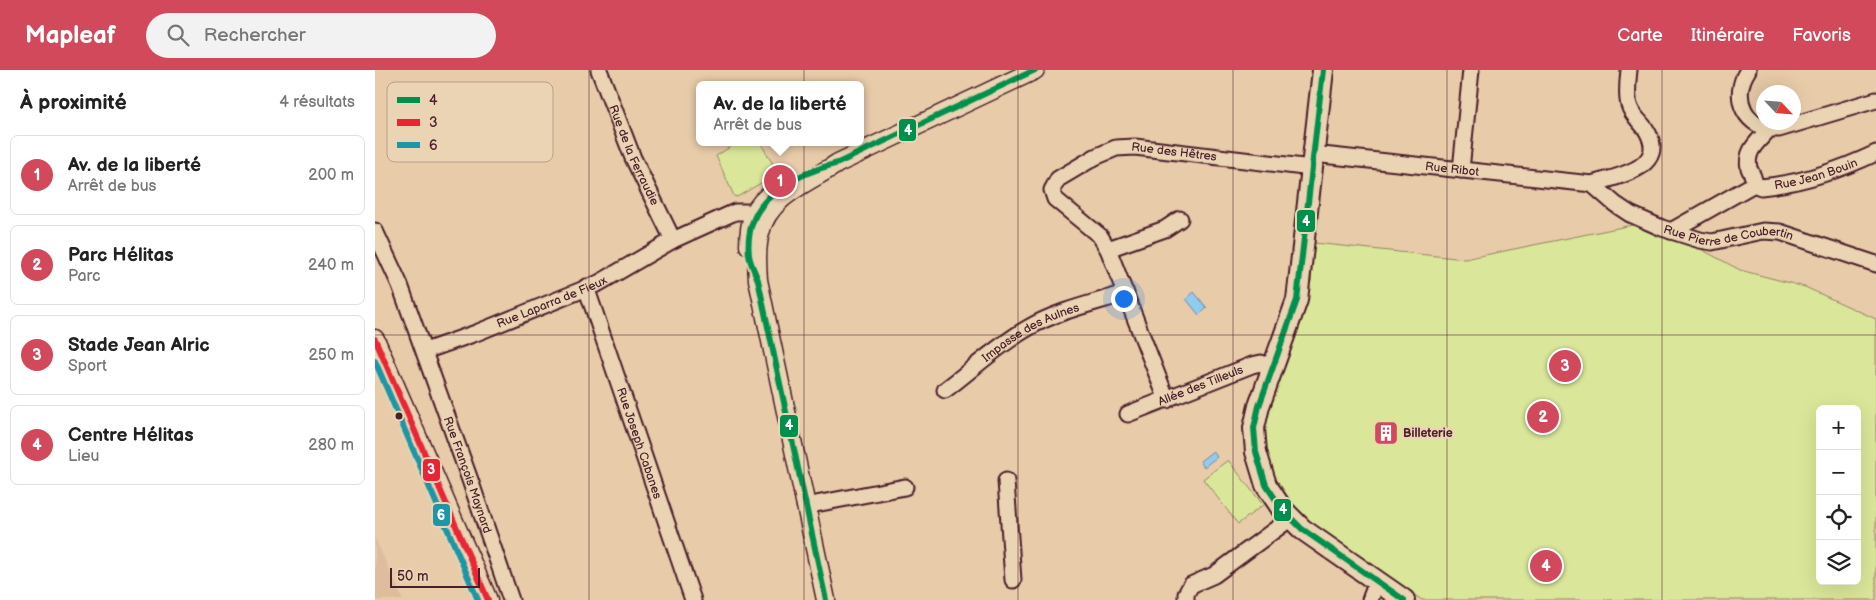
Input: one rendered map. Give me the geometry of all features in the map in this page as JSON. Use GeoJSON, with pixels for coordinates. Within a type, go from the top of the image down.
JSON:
{"type":"FeatureCollection","features":[{"type":"Feature","properties":{"kind":"main road"},"geometry":{"type":"LineString","coordinates":[[1323,70],[1297,300],[1259,406],[1254,428],[1255,447],[1261,471],[1267,485],[1281,507],[1291,518],[1302,529],[1404,600]]}},
{"type":"Feature","properties":{"kind":"street","name":"Rue de la Ferraudie"},"geometry":{"type":"LineString","coordinates":[[599,70],[633,158],[673,240]]}},
{"type":"Feature","properties":{"kind":"street"},"geometry":{"type":"LineString","coordinates":[[759,218],[775,206],[784,196],[838,163],[1035,70]]}},
{"type":"Feature","properties":{"kind":"street"},"geometry":{"type":"LineString","coordinates":[[1461,170],[1471,70]]}},
{"type":"Feature","properties":{"kind":"street"},"geometry":{"type":"LineString","coordinates":[[1592,184],[1635,171],[1649,157],[1651,142],[1648,133],[1634,117],[1629,105],[1629,70]]}},
{"type":"Feature","properties":{"kind":"street"},"geometry":{"type":"LineString","coordinates":[[1747,70],[1741,81],[1739,90],[1740,100],[1743,109],[1756,124]]}},
{"type":"Feature","properties":{"kind":"street"},"geometry":{"type":"LineString","coordinates":[[1801,122],[1876,100]]}},
{"type":"Feature","properties":{"kind":"street"},"geometry":{"type":"LineString","coordinates":[[1671,231],[1754,184],[1755,179],[1749,167],[1750,151],[1768,130]]}},
{"type":"Feature","properties":{"kind":"street","name":"Rue des Hêtres"},"geometry":{"type":"LineString","coordinates":[[1108,249],[1100,236],[1055,199],[1052,190],[1059,179],[1095,157],[1116,148],[1135,147],[1313,161]]}},
{"type":"Feature","properties":{"kind":"street","name":"Rue Jean Bouin"},"geometry":{"type":"LineString","coordinates":[[1754,184],[1761,187],[1808,180],[1837,171],[1876,153]]}},
{"type":"Feature","properties":{"kind":"street","name":"Rue Ribot"},"geometry":{"type":"LineString","coordinates":[[1313,161],[1461,170],[1592,184]]}},
{"type":"Feature","properties":{"kind":"street"},"geometry":{"type":"LineString","coordinates":[[826,600],[758,280],[758,248],[759,218],[770,194],[821,166],[838,163]]}},
{"type":"Feature","properties":{"kind":"street","name":"Rue Pierre de Coubertin"},"geometry":{"type":"LineString","coordinates":[[1592,184],[1630,214],[1671,231],[1700,240],[1712,242],[1763,231],[1780,232],[1874,260]]}},
{"type":"Feature","properties":{"kind":"street","name":"Rue Laparra de Fieux"},"geometry":{"type":"LineString","coordinates":[[425,351],[477,333],[599,283],[673,240],[735,212],[785,185]]}},
{"type":"Feature","properties":{"kind":"street"},"geometry":{"type":"LineString","coordinates":[[735,212],[759,218]]}},
{"type":"Feature","properties":{"kind":"street"},"geometry":{"type":"LineString","coordinates":[[1167,400],[1108,249],[1165,229],[1180,219]]}},
{"type":"Feature","properties":{"kind":"street","name":"Rue François Maynard"},"geometry":{"type":"LineString","coordinates":[[375,231],[401,285],[511,600]]}},
{"type":"Feature","properties":{"kind":"street","name":"Rue Joseph Cabanes"},"geometry":{"type":"LineString","coordinates":[[587,287],[693,600]]}},
{"type":"Feature","properties":{"kind":"street","name":"Impasse des Aulnes"},"geometry":{"type":"LineString","coordinates":[[945,390],[1002,345],[1029,327],[1045,319],[1126,293]]}},
{"type":"Feature","properties":{"kind":"street"},"geometry":{"type":"LineString","coordinates":[[375,339],[488,600]]}},
{"type":"Feature","properties":{"kind":"street","name":"Allée des Tilleuls"},"geometry":{"type":"LineString","coordinates":[[1128,414],[1252,365],[1261,363],[1273,368]]}},
{"type":"Feature","properties":{"kind":"street"},"geometry":{"type":"LineString","coordinates":[[375,366],[481,600]]}},
{"type":"Feature","properties":{"kind":"street"},"geometry":{"type":"LineString","coordinates":[[1006,481],[1013,580]]}},
{"type":"Feature","properties":{"kind":"street"},"geometry":{"type":"LineString","coordinates":[[805,506],[905,488]]}},
{"type":"Feature","properties":{"kind":"street"},"geometry":{"type":"LineString","coordinates":[[1186,600],[1186,594],[1191,585],[1214,575],[1291,518]]}},
{"type":"Feature","properties":{"kind":"street"},"geometry":{"type":"LineString","coordinates":[[1371,600],[1377,581]]}},
{"type":"Feature","properties":{"kind":"shaded area"},"geometry":{"type":"Polygon","coordinates":[[[375,538],[403,600],[375,600],[375,538]]]}},
{"type":"Feature","properties":{"kind":"green space"},"geometry":{"type":"Polygon","coordinates":[[[732,146],[762,146],[778,173],[737,197],[734,196],[716,156],[732,146]]]}},
{"type":"Feature","properties":{"kind":"green space"},"geometry":{"type":"Polygon","coordinates":[[[1637,224],[1693,245],[1740,270],[1805,287],[1876,319],[1876,600],[1422,600],[1318,531],[1285,500],[1269,468],[1264,425],[1278,376],[1311,281],[1314,243],[1465,259],[1637,224]]]}},
{"type":"Feature","properties":{"kind":"green space"},"geometry":{"type":"Polygon","coordinates":[[[1228,460],[1263,505],[1238,524],[1203,479],[1228,460]]]}},
{"type":"Feature","properties":{"kind":"water"},"geometry":{"type":"Polygon","coordinates":[[[1194,292],[1207,308],[1199,315],[1186,299],[1194,292]]]}},
{"type":"Feature","properties":{"kind":"water"},"geometry":{"type":"Polygon","coordinates":[[[1213,451],[1217,457],[1204,467],[1200,461],[1213,451]]]}},
{"type":"Feature","properties":{"kind":"transit line","name":"4"},"geometry":{"type":"LineString","coordinates":[[826,600],[758,280],[749,255],[749,235],[754,219],[762,204],[774,192],[788,183],[821,168],[838,163],[1035,70]]}},
{"type":"Feature","properties":{"kind":"transit line","name":"4"},"geometry":{"type":"LineString","coordinates":[[1323,70],[1297,300],[1259,406],[1254,428],[1256,452],[1266,485],[1282,509],[1302,529],[1404,600]]}},
{"type":"Feature","properties":{"kind":"transit line","name":"3"},"geometry":{"type":"LineString","coordinates":[[375,339],[488,600]]}},
{"type":"Feature","properties":{"kind":"transit line","name":"6"},"geometry":{"type":"LineString","coordinates":[[375,361],[478,600]]}},
{"type":"Feature","properties":{"kind":"place","name":"Av. de la liberté"},"geometry":{"type":"Point","coordinates":[780,181]}},
{"type":"Feature","properties":{"kind":"place","name":"Stade Jean Alric"},"geometry":{"type":"Point","coordinates":[1565,366]}},
{"type":"Feature","properties":{"kind":"place","name":"Parc Hélitas"},"geometry":{"type":"Point","coordinates":[1543,417]}},
{"type":"Feature","properties":{"kind":"place","name":"Billeterie"},"geometry":{"type":"Point","coordinates":[1386,433]}},
{"type":"Feature","properties":{"kind":"place","name":"Centre Hélitas"},"geometry":{"type":"Point","coordinates":[1546,566]}}]}
